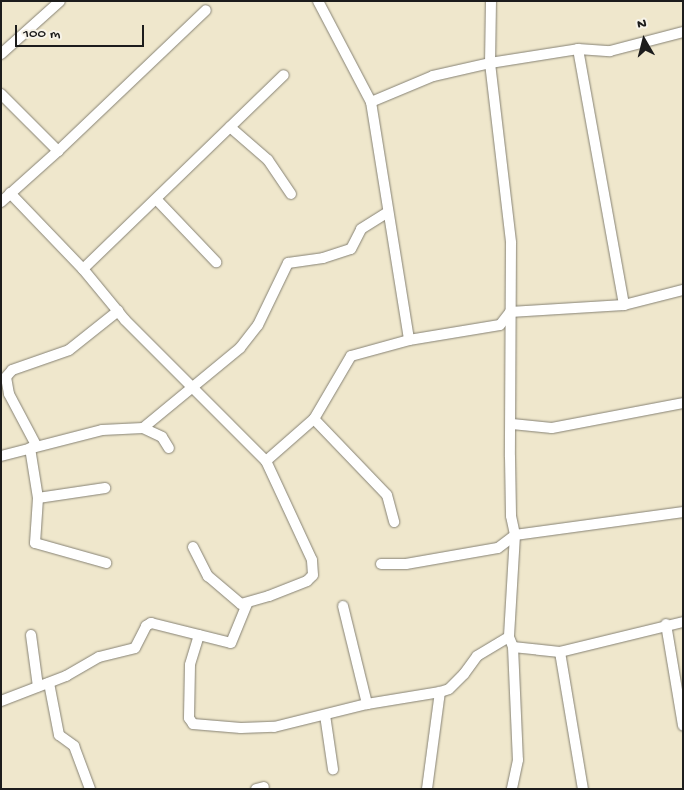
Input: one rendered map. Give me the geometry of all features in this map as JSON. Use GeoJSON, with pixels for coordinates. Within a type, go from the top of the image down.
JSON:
{"type":"FeatureCollection","features":[{"type":"Feature","properties":{"kind":"street"},"geometry":{"type":"LineString","coordinates":[[318,1],[371,102],[409,340]]}},
{"type":"Feature","properties":{"kind":"street"},"geometry":{"type":"LineString","coordinates":[[492,1],[490,63],[511,243],[511,502],[515,535],[511,642],[518,760],[512,789]]}},
{"type":"Feature","properties":{"kind":"street"},"geometry":{"type":"LineString","coordinates":[[1,54],[58,2]]}},
{"type":"Feature","properties":{"kind":"street"},"geometry":{"type":"LineString","coordinates":[[1,202],[58,151],[206,10]]}},
{"type":"Feature","properties":{"kind":"street"},"geometry":{"type":"LineString","coordinates":[[371,102],[433,76],[490,63],[578,49],[610,51],[683,34]]}},
{"type":"Feature","properties":{"kind":"street"},"geometry":{"type":"LineString","coordinates":[[578,49],[624,305]]}},
{"type":"Feature","properties":{"kind":"street"},"geometry":{"type":"LineString","coordinates":[[83,269],[157,200],[284,75]]}},
{"type":"Feature","properties":{"kind":"street"},"geometry":{"type":"LineString","coordinates":[[1,94],[58,151]]}},
{"type":"Feature","properties":{"kind":"street"},"geometry":{"type":"LineString","coordinates":[[230,127],[268,160],[292,194]]}},
{"type":"Feature","properties":{"kind":"street"},"geometry":{"type":"LineString","coordinates":[[10,193],[83,269],[118,311],[266,461],[314,570],[307,581],[246,604],[230,596],[208,576],[193,547]]}},
{"type":"Feature","properties":{"kind":"street"},"geometry":{"type":"LineString","coordinates":[[157,200],[216,262]]}},
{"type":"Feature","properties":{"kind":"street"},"geometry":{"type":"LineString","coordinates":[[143,428],[195,388],[240,348],[258,326],[288,263],[323,258],[351,249],[362,229],[388,212]]}},
{"type":"Feature","properties":{"kind":"street"},"geometry":{"type":"LineString","coordinates":[[266,461],[314,419],[351,356],[409,340],[500,325],[510,312],[624,305],[683,290]]}},
{"type":"Feature","properties":{"kind":"street"},"geometry":{"type":"LineString","coordinates":[[106,563],[35,543],[38,498],[33,446],[9,394],[6,376],[12,370],[76,346],[118,311]]}},
{"type":"Feature","properties":{"kind":"street"},"geometry":{"type":"LineString","coordinates":[[512,424],[552,428],[683,403]]}},
{"type":"Feature","properties":{"kind":"street"},"geometry":{"type":"LineString","coordinates":[[314,419],[387,495],[394,522]]}},
{"type":"Feature","properties":{"kind":"street"},"geometry":{"type":"LineString","coordinates":[[1,456],[33,446],[102,430],[143,428],[162,437],[169,448]]}},
{"type":"Feature","properties":{"kind":"street"},"geometry":{"type":"LineString","coordinates":[[38,498],[105,488]]}},
{"type":"Feature","properties":{"kind":"street"},"geometry":{"type":"LineString","coordinates":[[381,564],[406,564],[498,548],[515,535],[683,512]]}},
{"type":"Feature","properties":{"kind":"street"},"geometry":{"type":"LineString","coordinates":[[1,701],[50,683],[90,661],[135,648],[148,624],[234,642],[246,604]]}},
{"type":"Feature","properties":{"kind":"street"},"geometry":{"type":"LineString","coordinates":[[343,606],[367,704]]}},
{"type":"Feature","properties":{"kind":"street"},"geometry":{"type":"LineString","coordinates":[[199,635],[190,665],[188,700],[189,718],[193,724],[274,727],[325,716],[367,704],[440,692],[464,674],[482,653],[511,642],[560,652],[666,624],[683,622]]}},
{"type":"Feature","properties":{"kind":"street"},"geometry":{"type":"LineString","coordinates":[[666,624],[683,726]]}},
{"type":"Feature","properties":{"kind":"street"},"geometry":{"type":"LineString","coordinates":[[31,636],[38,687]]}},
{"type":"Feature","properties":{"kind":"street"},"geometry":{"type":"LineString","coordinates":[[560,652],[583,789]]}},
{"type":"Feature","properties":{"kind":"street"},"geometry":{"type":"LineString","coordinates":[[50,683],[59,735],[74,746],[90,789]]}},
{"type":"Feature","properties":{"kind":"street"},"geometry":{"type":"LineString","coordinates":[[427,789],[440,692]]}},
{"type":"Feature","properties":{"kind":"street"},"geometry":{"type":"LineString","coordinates":[[325,716],[333,769]]}}]}
